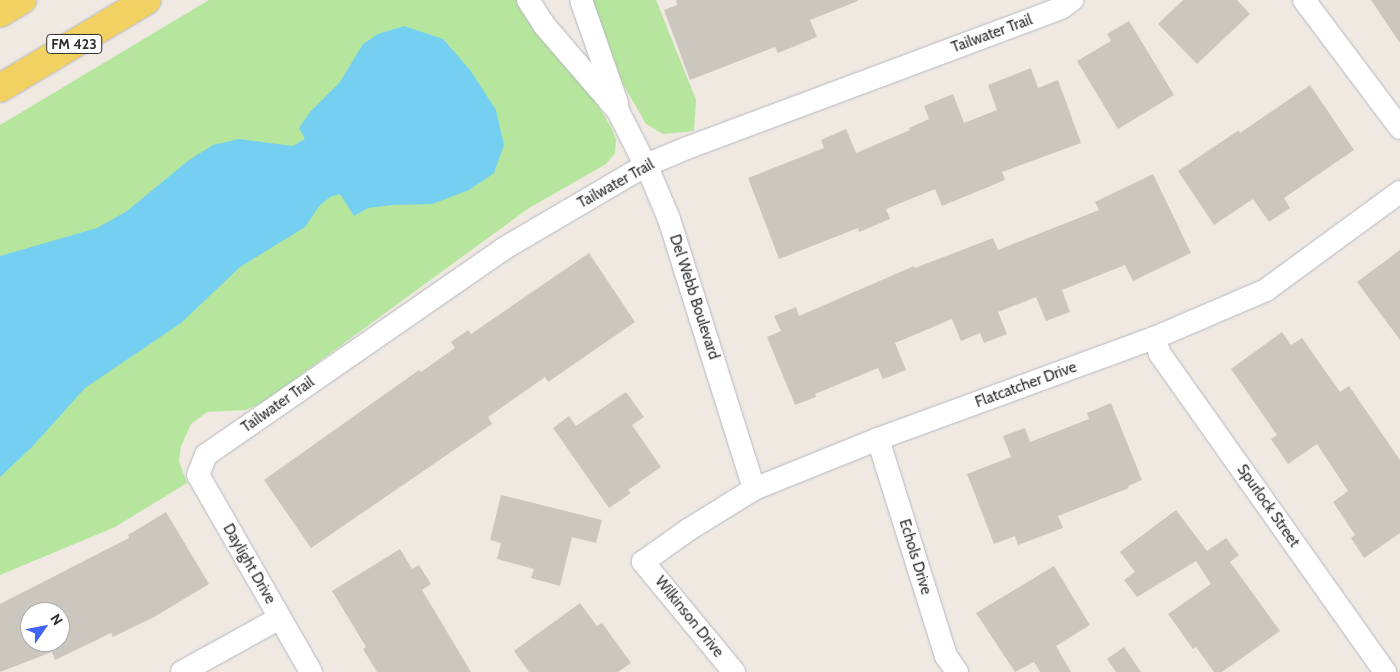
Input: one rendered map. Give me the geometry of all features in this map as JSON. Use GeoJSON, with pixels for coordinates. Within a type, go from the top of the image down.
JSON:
{"type":"FeatureCollection","features":[{"type":"Feature","properties":{"kind":"main road"},"geometry":{"type":"LineString","coordinates":[[0,13],[22,0]]}},
{"type":"Feature","properties":{"kind":"main road","name":"FM 423"},"geometry":{"type":"LineString","coordinates":[[0,88],[147,0]]}},
{"type":"Feature","properties":{"kind":"street","name":"Del Webb Boulevard"},"geometry":{"type":"LineString","coordinates":[[528,0],[544,25],[618,112]]}},
{"type":"Feature","properties":{"kind":"street","name":"Del Webb Boulevard"},"geometry":{"type":"LineString","coordinates":[[581,0],[618,112],[646,165],[668,218],[754,489]]}},
{"type":"Feature","properties":{"kind":"street","name":"Tailwater Trail"},"geometry":{"type":"LineString","coordinates":[[206,455],[502,249],[646,165],[1061,8],[1072,0]]}},
{"type":"Feature","properties":{"kind":"street"},"geometry":{"type":"LineString","coordinates":[[1304,0],[1400,128]]}},
{"type":"Feature","properties":{"kind":"street","name":"Flatcatcher Drive"},"geometry":{"type":"LineString","coordinates":[[643,562],[688,530],[754,489],[878,439],[1154,338],[1266,290],[1400,192]]}},
{"type":"Feature","properties":{"kind":"street","name":"Spurlock Street"},"geometry":{"type":"LineString","coordinates":[[1154,338],[1160,354],[1386,672]]}},
{"type":"Feature","properties":{"kind":"street","name":"Echols Drive"},"geometry":{"type":"LineString","coordinates":[[878,439],[946,656],[957,672]]}},
{"type":"Feature","properties":{"kind":"street","name":"Daylight Drive"},"geometry":{"type":"LineString","coordinates":[[206,455],[198,475],[311,672]]}},
{"type":"Feature","properties":{"kind":"street","name":"Wilkinson Drive"},"geometry":{"type":"LineString","coordinates":[[643,562],[727,670]]}},
{"type":"Feature","properties":{"kind":"street"},"geometry":{"type":"LineString","coordinates":[[182,672],[280,618]]}},
{"type":"Feature","properties":{"kind":"green space"},"geometry":{"type":"Polygon","coordinates":[[[209,0],[517,0],[588,89],[611,127],[616,139],[615,153],[606,164],[529,208],[262,403],[245,410],[207,412],[191,424],[181,446],[179,461],[187,483],[115,527],[0,575],[0,125],[209,0]]]}},
{"type":"Feature","properties":{"kind":"green space"},"geometry":{"type":"Polygon","coordinates":[[[591,0],[656,0],[696,100],[694,131],[663,134],[646,124],[616,72],[591,0]]]}},
{"type":"Feature","properties":{"kind":"water"},"geometry":{"type":"Polygon","coordinates":[[[404,26],[443,39],[470,70],[496,110],[504,145],[494,173],[469,190],[432,204],[368,208],[354,216],[340,194],[330,197],[319,206],[305,227],[240,267],[181,323],[85,388],[32,447],[0,477],[0,256],[97,228],[127,211],[189,160],[213,145],[239,139],[293,146],[305,139],[299,128],[310,112],[340,82],[363,44],[378,34],[404,26]]]}},
{"type":"Feature","properties":{"kind":"building"},"geometry":{"type":"Polygon","coordinates":[[[676,0],[858,1],[810,20],[817,37],[778,53],[775,47],[690,80],[664,10],[677,5],[676,0]]]}},
{"type":"Feature","properties":{"kind":"building"},"geometry":{"type":"Polygon","coordinates":[[[1183,0],[1237,0],[1250,14],[1197,64],[1158,24],[1183,0]]]}},
{"type":"Feature","properties":{"kind":"building"},"geometry":{"type":"Polygon","coordinates":[[[1371,0],[1400,0],[1400,43],[1371,0]]]}},
{"type":"Feature","properties":{"kind":"building"},"geometry":{"type":"Polygon","coordinates":[[[1129,21],[1174,95],[1118,129],[1077,61],[1111,41],[1107,34],[1129,21]]]}},
{"type":"Feature","properties":{"kind":"building"},"geometry":{"type":"Polygon","coordinates":[[[1031,68],[1038,88],[1058,80],[1081,143],[1002,172],[1005,180],[942,206],[935,189],[886,209],[890,219],[859,232],[858,228],[779,259],[748,178],[824,148],[821,140],[846,129],[856,153],[910,130],[909,128],[929,119],[924,106],[953,94],[964,123],[997,110],[988,85],[1031,68]]]}},
{"type":"Feature","properties":{"kind":"building"},"geometry":{"type":"Polygon","coordinates":[[[1310,85],[1354,150],[1284,198],[1290,208],[1269,222],[1253,199],[1214,225],[1178,171],[1239,130],[1240,133],[1310,85]]]}},
{"type":"Feature","properties":{"kind":"building"},"geometry":{"type":"Polygon","coordinates":[[[1153,174],[1191,253],[1133,281],[1125,265],[1062,290],[1070,312],[1046,321],[1036,297],[998,312],[1007,334],[984,343],[980,333],[961,341],[952,319],[895,343],[906,370],[883,379],[878,368],[815,394],[816,397],[795,405],[767,337],[781,331],[774,316],[796,307],[799,316],[914,266],[915,268],[993,238],[998,250],[1099,210],[1095,202],[1153,174]]]}},
{"type":"Feature","properties":{"kind":"building"},"geometry":{"type":"Polygon","coordinates":[[[1400,250],[1400,340],[1357,282],[1400,250]]]}},
{"type":"Feature","properties":{"kind":"building"},"geometry":{"type":"Polygon","coordinates":[[[589,253],[635,322],[548,382],[545,377],[488,417],[492,424],[311,548],[264,480],[419,370],[421,372],[455,348],[451,342],[468,330],[471,334],[589,253]]]}},
{"type":"Feature","properties":{"kind":"building"},"geometry":{"type":"Polygon","coordinates":[[[1282,332],[1291,345],[1302,338],[1340,392],[1349,386],[1400,460],[1400,533],[1364,558],[1351,538],[1355,535],[1333,502],[1348,491],[1317,444],[1288,464],[1271,439],[1277,435],[1231,369],[1282,332]]]}},
{"type":"Feature","properties":{"kind":"building"},"geometry":{"type":"Polygon","coordinates":[[[626,392],[644,417],[632,425],[661,467],[628,490],[631,493],[609,508],[553,428],[569,416],[576,426],[626,392]]]}},
{"type":"Feature","properties":{"kind":"building"},"geometry":{"type":"Polygon","coordinates":[[[1111,403],[1142,480],[1128,486],[1129,488],[1058,516],[1063,528],[1018,545],[1015,536],[994,544],[967,474],[1011,457],[1003,436],[1025,428],[1030,442],[1089,419],[1087,413],[1111,403]]]}},
{"type":"Feature","properties":{"kind":"building"},"geometry":{"type":"Polygon","coordinates":[[[501,495],[602,520],[596,543],[572,537],[560,586],[531,578],[534,569],[497,559],[501,543],[490,540],[501,495]]]}},
{"type":"Feature","properties":{"kind":"building"},"geometry":{"type":"Polygon","coordinates":[[[1176,510],[1207,551],[1226,538],[1239,555],[1230,562],[1280,631],[1222,672],[1214,672],[1196,647],[1193,649],[1168,614],[1211,584],[1196,561],[1137,597],[1124,580],[1135,572],[1120,552],[1176,510]]]}},
{"type":"Feature","properties":{"kind":"building"},"geometry":{"type":"Polygon","coordinates":[[[166,512],[209,584],[154,617],[113,637],[111,633],[55,660],[52,652],[0,672],[0,604],[129,538],[128,535],[166,512]]]}},
{"type":"Feature","properties":{"kind":"building"},"geometry":{"type":"Polygon","coordinates":[[[400,549],[412,569],[419,565],[431,584],[422,590],[471,672],[377,672],[363,649],[366,647],[332,591],[400,549]]]}},
{"type":"Feature","properties":{"kind":"building"},"geometry":{"type":"Polygon","coordinates":[[[1054,566],[1090,625],[1056,646],[1071,672],[1040,672],[1034,662],[1015,672],[976,613],[1054,566]]]}},
{"type":"Feature","properties":{"kind":"building"},"geometry":{"type":"Polygon","coordinates":[[[580,603],[597,626],[602,623],[631,663],[618,672],[529,672],[514,651],[580,603]]]}},
{"type":"Feature","properties":{"kind":"building"},"geometry":{"type":"Polygon","coordinates":[[[1124,647],[1141,672],[1116,672],[1107,659],[1124,647]]]}}]}
